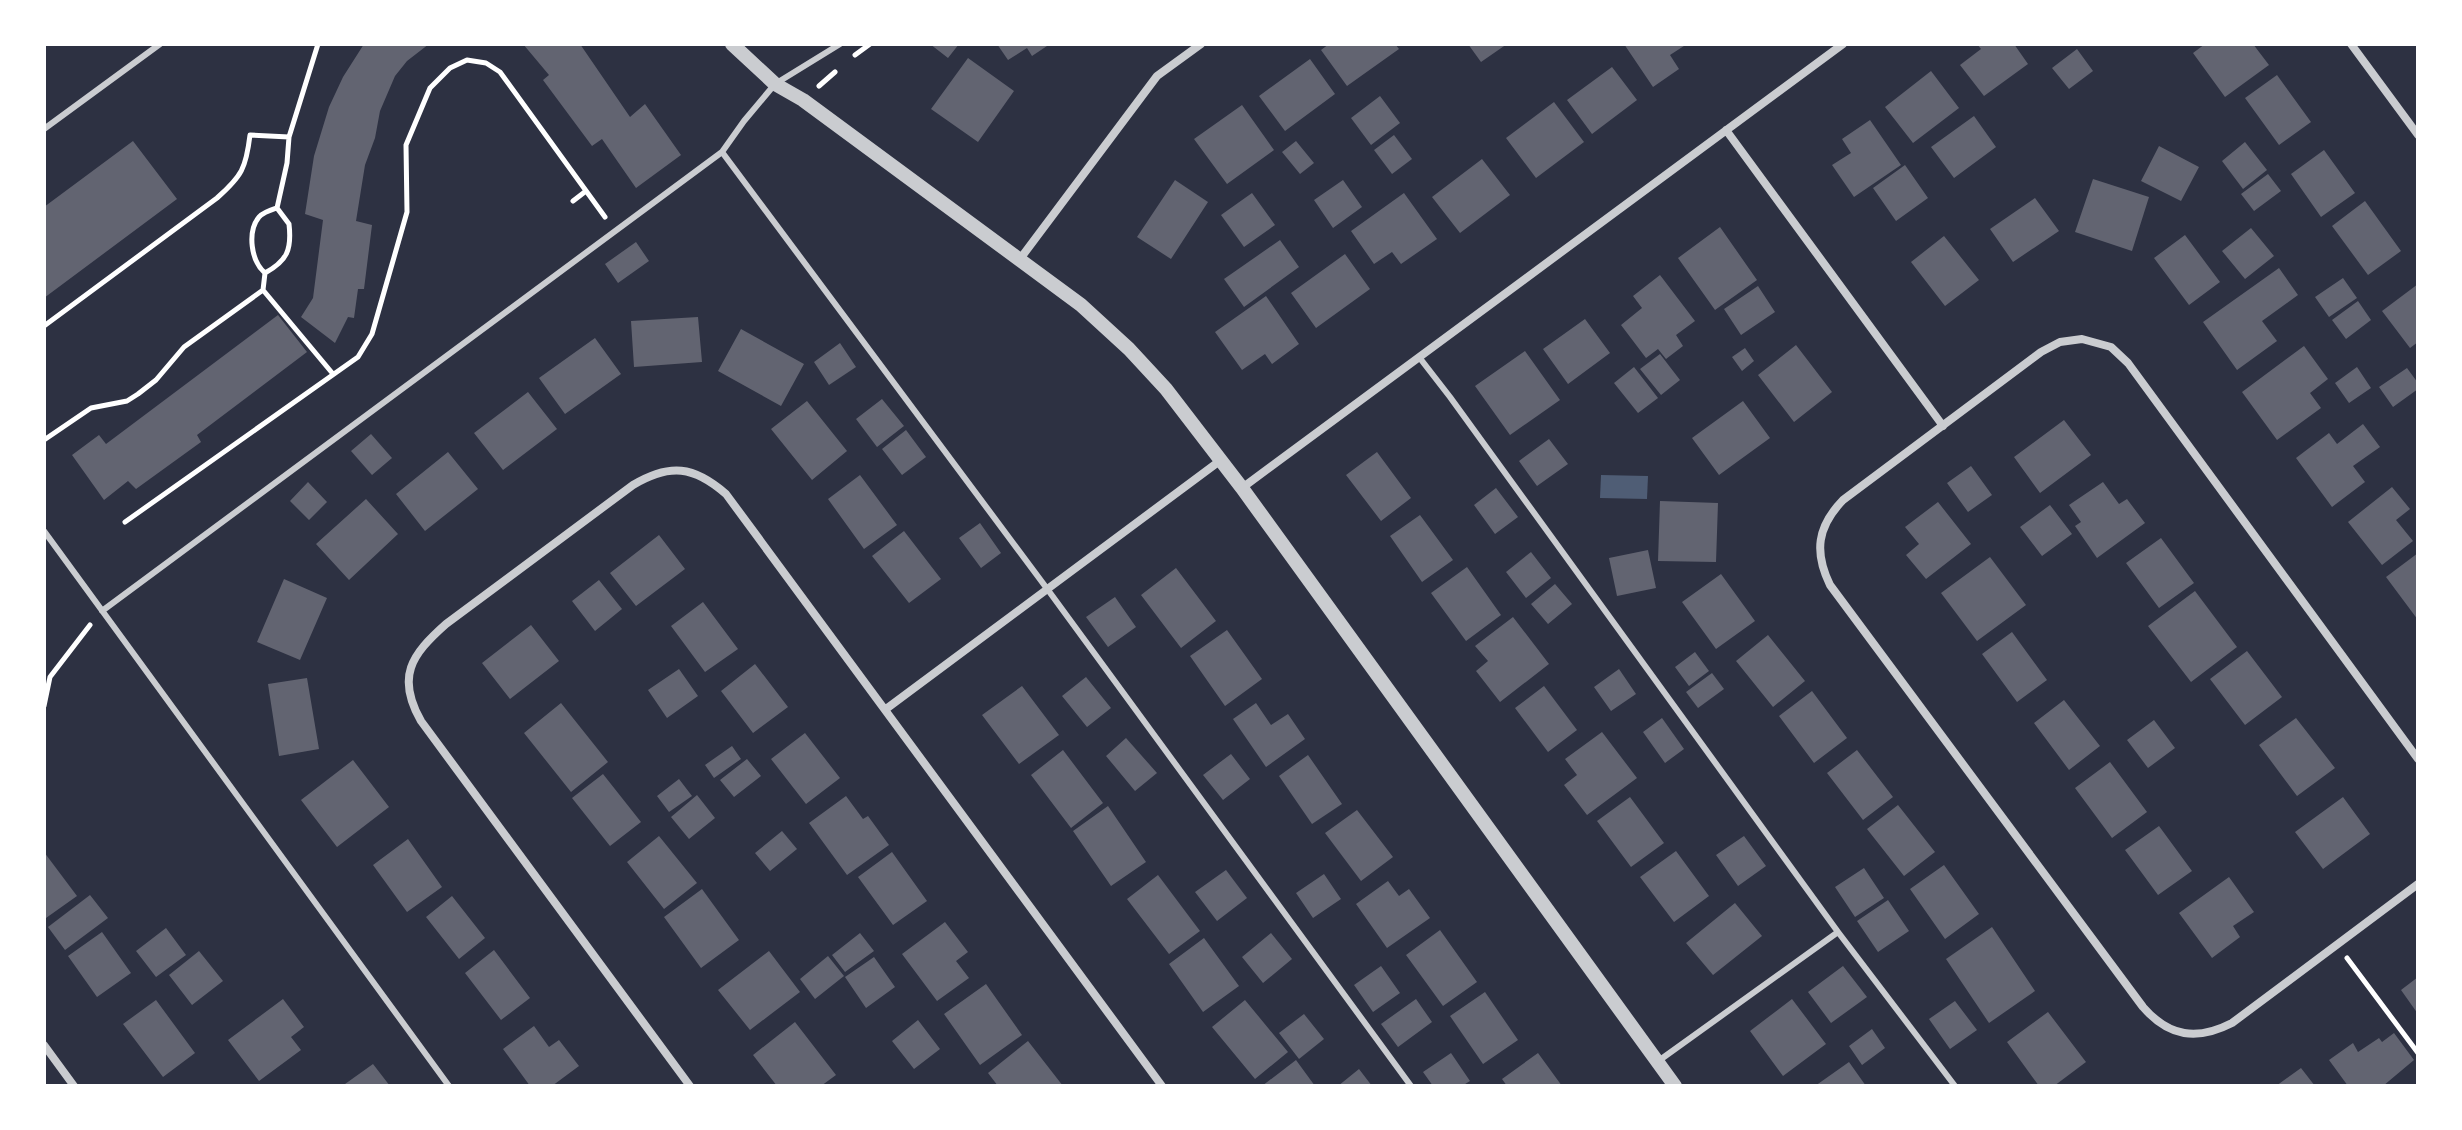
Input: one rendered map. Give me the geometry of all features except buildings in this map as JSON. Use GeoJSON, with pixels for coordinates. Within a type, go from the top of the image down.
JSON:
{"type":"FeatureCollection","features":[{"type":"Feature","properties":{"kind":"street"},"geometry":{"type":"LineString","coordinates":[[732,44],[775,84],[803,100],[1081,305],[1129,349],[1166,389],[1242,488],[1675,1086]]}},
{"type":"Feature","properties":{"kind":"street"},"geometry":{"type":"LineString","coordinates":[[1020,259],[1157,76],[1201,44]]}},
{"type":"Feature","properties":{"kind":"street"},"geometry":{"type":"LineString","coordinates":[[1242,488],[1843,44]]}},
{"type":"Feature","properties":{"kind":"street"},"geometry":{"type":"LineString","coordinates":[[2351,44],[2418,135]]}},
{"type":"Feature","properties":{"kind":"street"},"geometry":{"type":"LineString","coordinates":[[1726,130],[1943,426]]}},
{"type":"Feature","properties":{"kind":"street"},"geometry":{"type":"LineString","coordinates":[[2418,759],[2175,425],[2128,363],[2111,347],[2082,339],[2060,342],[2041,352],[1843,500],[1826,521],[1819,552],[1830,585],[2143,1007],[2154,1020],[2168,1029],[2197,1035],[2216,1032],[2258,1005],[2418,884]]}},
{"type":"Feature","properties":{"kind":"street"},"geometry":{"type":"LineString","coordinates":[[886,709],[1221,460]]}},
{"type":"Feature","properties":{"kind":"street"},"geometry":{"type":"LineString","coordinates":[[690,1086],[421,721],[408,693],[413,662],[423,645],[446,624],[633,485],[649,475],[680,469],[712,481],[726,494],[1162,1086]]}},
{"type":"Feature","properties":{"kind":"street"},"geometry":{"type":"LineString","coordinates":[[44,1045],[74,1086]]}},
{"type":"Feature","properties":{"kind":"lane"},"geometry":{"type":"LineString","coordinates":[[44,129],[160,44]]}},
{"type":"Feature","properties":{"kind":"lane"},"geometry":{"type":"LineString","coordinates":[[103,613],[722,152],[775,84],[840,44]]}},
{"type":"Feature","properties":{"kind":"lane"},"geometry":{"type":"LineString","coordinates":[[722,152],[1411,1086]]}},
{"type":"Feature","properties":{"kind":"lane"},"geometry":{"type":"LineString","coordinates":[[1419,357],[1838,932],[1955,1086]]}},
{"type":"Feature","properties":{"kind":"lane"},"geometry":{"type":"LineString","coordinates":[[44,531],[449,1086]]}},
{"type":"Feature","properties":{"kind":"lane"},"geometry":{"type":"LineString","coordinates":[[1657,1062],[1838,932]]}},
{"type":"Feature","properties":{"kind":"path"},"geometry":{"type":"LineString","coordinates":[[277,208],[289,137],[318,44]]}},
{"type":"Feature","properties":{"kind":"path"},"geometry":{"type":"LineString","coordinates":[[125,522],[358,357],[372,334],[407,212],[406,145],[430,88],[450,68],[467,60],[486,63],[500,72],[615,231]]}},
{"type":"Feature","properties":{"kind":"path"},"geometry":{"type":"LineString","coordinates":[[44,326],[217,198],[238,179],[248,156],[250,135],[289,137]]}},
{"type":"Feature","properties":{"kind":"path"},"geometry":{"type":"LineString","coordinates":[[573,201],[586,191]]}},
{"type":"Feature","properties":{"kind":"path"},"geometry":{"type":"LineString","coordinates":[[265,273],[252,248],[255,226],[259,218],[277,208]]}},
{"type":"Feature","properties":{"kind":"path"},"geometry":{"type":"LineString","coordinates":[[265,273],[286,257],[289,224],[277,208]]}},
{"type":"Feature","properties":{"kind":"path"},"geometry":{"type":"LineString","coordinates":[[265,273],[263,290],[333,374]]}},
{"type":"Feature","properties":{"kind":"path"},"geometry":{"type":"LineString","coordinates":[[44,440],[91,408],[127,401],[138,394],[156,380],[184,347],[263,290]]}},
{"type":"Feature","properties":{"kind":"path"},"geometry":{"type":"LineString","coordinates":[[44,681],[103,613]]}},
{"type":"Feature","properties":{"kind":"path"},"geometry":{"type":"LineString","coordinates":[[44,706],[50,677]]}},
{"type":"Feature","properties":{"kind":"path"},"geometry":{"type":"LineString","coordinates":[[2337,945],[2418,1053]]}},
{"type":"Feature","properties":{"kind":"water"},"geometry":{"type":"Polygon","coordinates":[[[1601,475],[1648,476],[1647,499],[1600,498],[1601,475]]]}}]}
